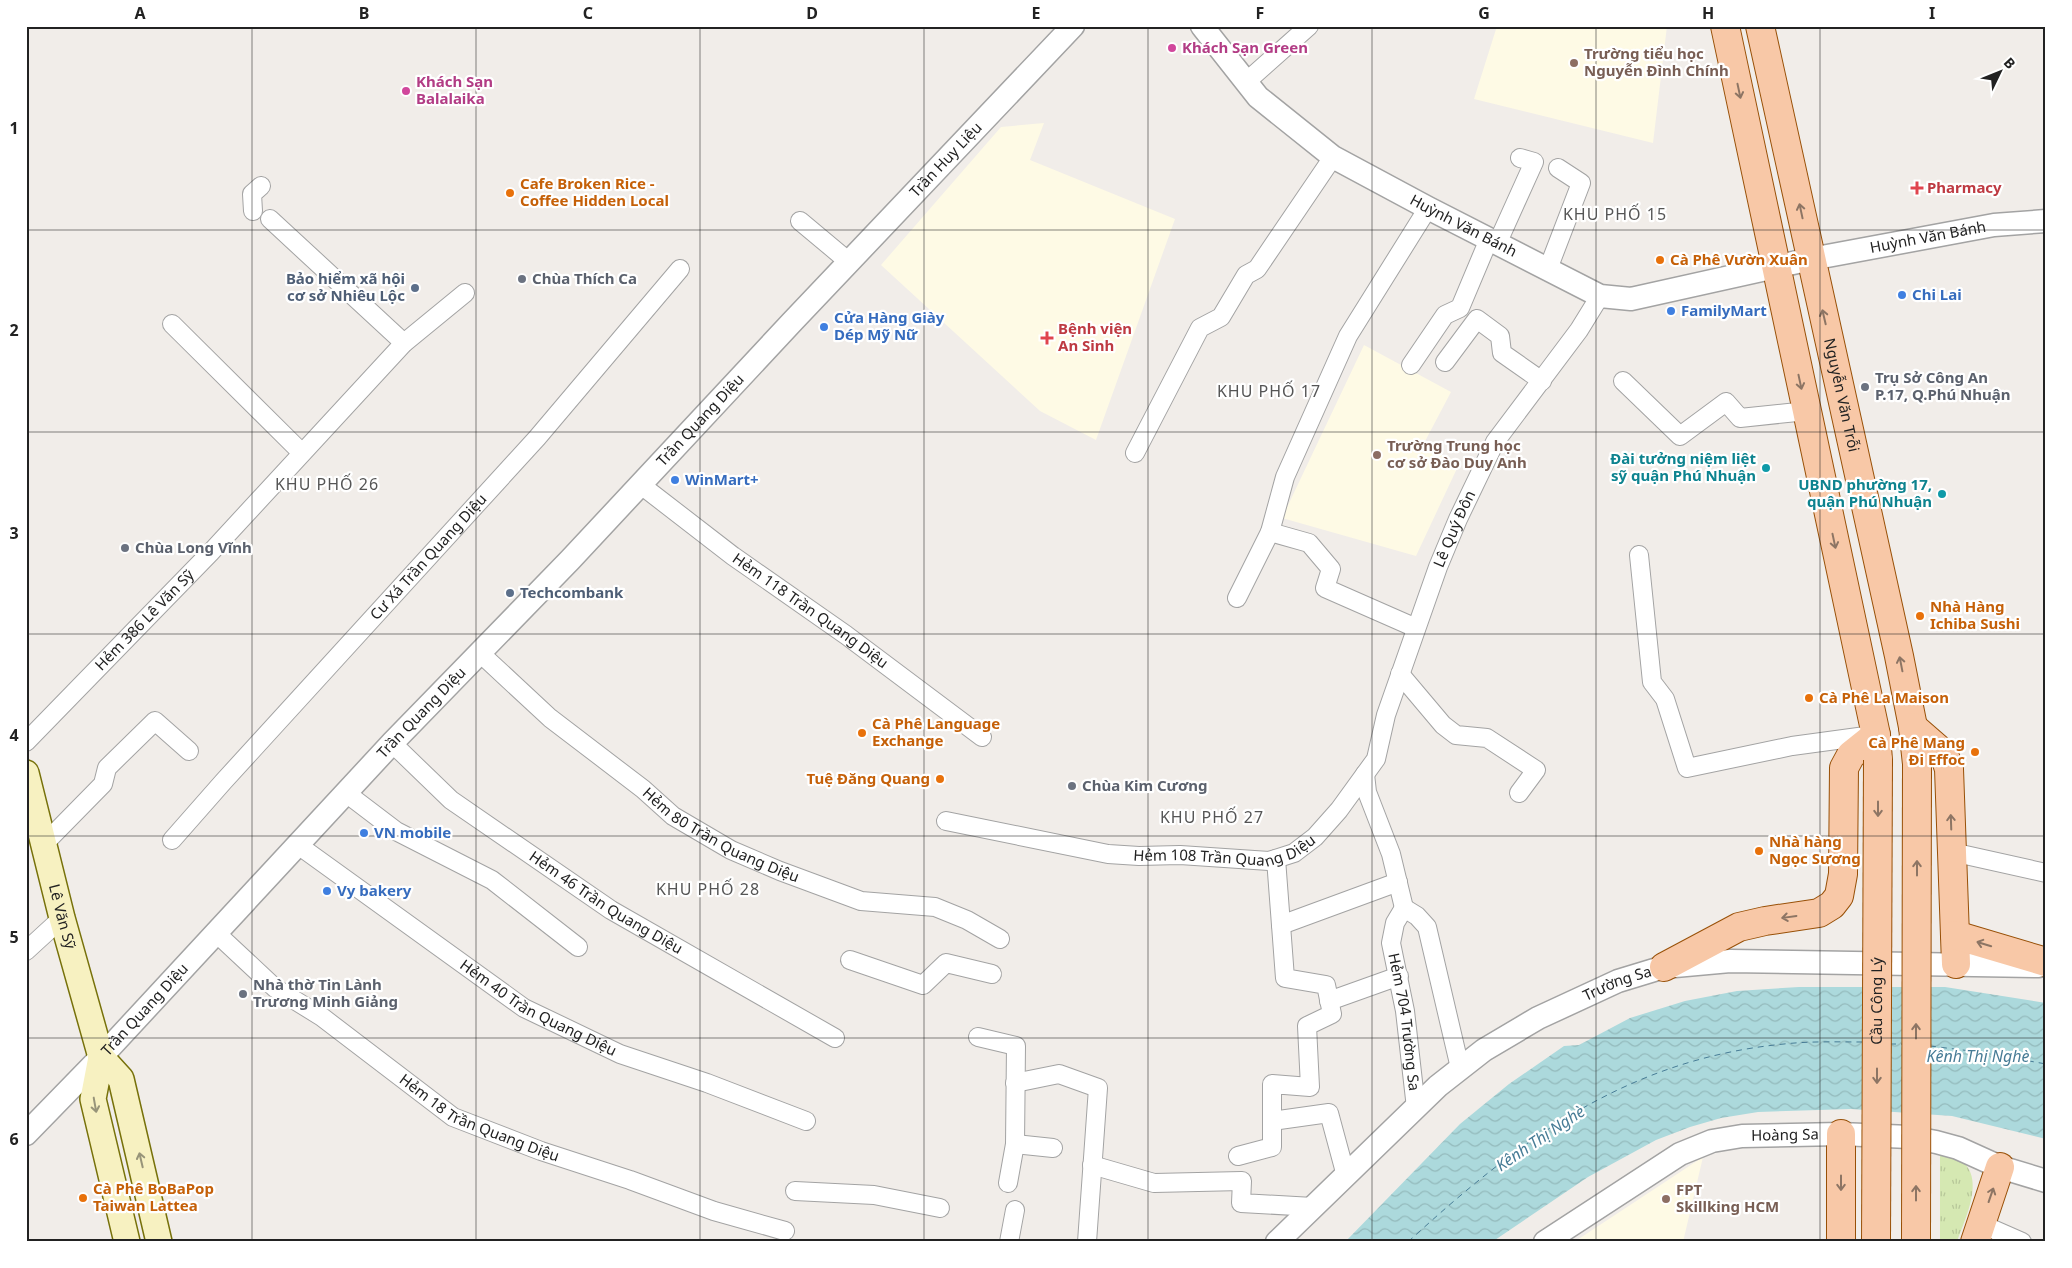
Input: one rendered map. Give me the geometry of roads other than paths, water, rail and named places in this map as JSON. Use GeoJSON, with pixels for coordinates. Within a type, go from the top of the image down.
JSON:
{"type":"FeatureCollection","features":[{"type":"Feature","properties":{"kind":"main road"},"geometry":{"type":"LineString","coordinates":[[1664,967],[1739,927],[1819,913],[1832,905],[1839,896],[1843,874],[1844,768],[1851,755],[1877,747],[1725,26]]}},
{"type":"Feature","properties":{"kind":"main road","name":"Nguyễn Văn Trỗi"},"geometry":{"type":"LineString","coordinates":[[1760,26],[1899,656],[1917,764],[1916,1242]]}},
{"type":"Feature","properties":{"kind":"main road"},"geometry":{"type":"LineString","coordinates":[[1912,727],[1940,750],[1948,762],[1956,964]]}},
{"type":"Feature","properties":{"kind":"main road","name":"Cầu Công Lý"},"geometry":{"type":"LineString","coordinates":[[1876,1242],[1877,747]]}},
{"type":"Feature","properties":{"kind":"main road","name":"Lê Văn Sỹ"},"geometry":{"type":"LineString","coordinates":[[27,781],[62,918],[101,1057],[93,1099],[127,1242]]}},
{"type":"Feature","properties":{"kind":"main road"},"geometry":{"type":"LineString","coordinates":[[1955,935],[2046,964]]}},
{"type":"Feature","properties":{"kind":"main road","name":"Lê Văn Sỹ"},"geometry":{"type":"LineString","coordinates":[[101,1057],[121,1079],[159,1242]]}},
{"type":"Feature","properties":{"kind":"main road"},"geometry":{"type":"LineString","coordinates":[[1841,1134],[1841,1242]]}},
{"type":"Feature","properties":{"kind":"main road"},"geometry":{"type":"LineString","coordinates":[[1978,1233],[2000,1167]]}},
{"type":"Feature","properties":{"kind":"street","name":"Trần Huy Liệu"},"geometry":{"type":"LineString","coordinates":[[818,294],[1073,26]]}},
{"type":"Feature","properties":{"kind":"street","name":"Huỳnh Văn Bánh"},"geometry":{"type":"LineString","coordinates":[[1202,26],[1258,97],[1334,156],[1428,208],[1600,296],[1631,299],[1669,292],[1776,265],[1994,225],[2046,221]]}},
{"type":"Feature","properties":{"kind":"street"},"geometry":{"type":"LineString","coordinates":[[1246,82],[1309,26]]}},
{"type":"Feature","properties":{"kind":"street"},"geometry":{"type":"LineString","coordinates":[[1135,453],[1200,328],[1221,317],[1246,275],[1257,269],[1334,156]]}},
{"type":"Feature","properties":{"kind":"street"},"geometry":{"type":"LineString","coordinates":[[1411,365],[1445,315],[1460,308],[1534,162],[1520,158]]}},
{"type":"Feature","properties":{"kind":"street"},"geometry":{"type":"LineString","coordinates":[[1548,269],[1582,183],[1558,168]]}},
{"type":"Feature","properties":{"kind":"street"},"geometry":{"type":"LineString","coordinates":[[253,211],[252,194],[261,186]]}},
{"type":"Feature","properties":{"kind":"street"},"geometry":{"type":"LineString","coordinates":[[1237,598],[1270,532],[1285,477],[1348,336],[1428,208]]}},
{"type":"Feature","properties":{"kind":"street"},"geometry":{"type":"LineString","coordinates":[[270,219],[404,343]]}},
{"type":"Feature","properties":{"kind":"street"},"geometry":{"type":"LineString","coordinates":[[800,221],[849,262]]}},
{"type":"Feature","properties":{"kind":"street","name":"Cư Xá Trần Quang Diệu"},"geometry":{"type":"LineString","coordinates":[[172,840],[537,438],[680,269]]}},
{"type":"Feature","properties":{"kind":"street","name":"Hẻm 386 Lê Văn Sỹ"},"geometry":{"type":"LineString","coordinates":[[26,742],[210,552],[404,343],[465,293]]}},
{"type":"Feature","properties":{"kind":"street","name":"Trần Quang Diệu"},"geometry":{"type":"LineString","coordinates":[[26,1134],[101,1057],[392,743],[641,485],[818,294]]}},
{"type":"Feature","properties":{"kind":"street","name":"Lê Quý Ðôn"},"geometry":{"type":"LineString","coordinates":[[1400,674],[1458,519],[1495,442],[1580,330],[1600,296]]}},
{"type":"Feature","properties":{"kind":"street"},"geometry":{"type":"LineString","coordinates":[[1445,362],[1478,319],[1500,336],[1502,353],[1542,381]]}},
{"type":"Feature","properties":{"kind":"street"},"geometry":{"type":"LineString","coordinates":[[172,324],[301,452]]}},
{"type":"Feature","properties":{"kind":"street"},"geometry":{"type":"LineString","coordinates":[[1623,381],[1680,436],[1726,402],[1740,418],[1807,411]]}},
{"type":"Feature","properties":{"kind":"street","name":"Hẻm 118 Trần Quang Diệu"},"geometry":{"type":"LineString","coordinates":[[641,485],[733,556],[846,635],[982,737]]}},
{"type":"Feature","properties":{"kind":"street"},"geometry":{"type":"LineString","coordinates":[[1270,532],[1309,543],[1331,569],[1325,588],[1416,628]]}},
{"type":"Feature","properties":{"kind":"street"},"geometry":{"type":"LineString","coordinates":[[1639,555],[1652,682],[1665,700],[1687,768],[1792,746],[1877,747]]}},
{"type":"Feature","properties":{"kind":"street","name":"Hẻm 80 Trần Quang Diệu"},"geometry":{"type":"LineString","coordinates":[[480,653],[550,718],[643,789],[673,816],[731,850],[780,871],[861,901],[936,907],[967,920],[1000,939]]}},
{"type":"Feature","properties":{"kind":"street"},"geometry":{"type":"LineString","coordinates":[[1400,674],[1443,726],[1456,736],[1487,738],[1536,770],[1518,793]]}},
{"type":"Feature","properties":{"kind":"street","name":"Hẻm 108 Trần Quang Diệu"},"geometry":{"type":"LineString","coordinates":[[946,821],[1108,854],[1180,855],[1269,862],[1294,852],[1315,837],[1339,810],[1376,759],[1386,715],[1400,674]]}},
{"type":"Feature","properties":{"kind":"street"},"geometry":{"type":"LineString","coordinates":[[44,844],[103,784],[107,768],[155,722],[190,751]]}},
{"type":"Feature","properties":{"kind":"street","name":"Hẻm 46 Trần Quang Diệu"},"geometry":{"type":"LineString","coordinates":[[392,743],[451,800],[603,905],[835,1038]]}},
{"type":"Feature","properties":{"kind":"street"},"geometry":{"type":"LineString","coordinates":[[1365,774],[1367,792],[1391,854],[1404,908],[1417,916],[1427,927],[1460,1068]]}},
{"type":"Feature","properties":{"kind":"street"},"geometry":{"type":"LineString","coordinates":[[346,792],[396,830],[492,880],[578,947]]}},
{"type":"Feature","properties":{"kind":"street","name":"Hẻm 40 Trần Quang Diệu"},"geometry":{"type":"LineString","coordinates":[[298,845],[524,1008],[620,1054],[707,1083],[806,1121]]}},
{"type":"Feature","properties":{"kind":"street"},"geometry":{"type":"LineString","coordinates":[[1952,852],[2046,873]]}},
{"type":"Feature","properties":{"kind":"street"},"geometry":{"type":"LineString","coordinates":[[1238,1156],[1272,1147],[1272,1084],[1310,1087],[1307,1026],[1332,1014],[1326,985],[1285,978],[1276,859]]}},
{"type":"Feature","properties":{"kind":"street"},"geometry":{"type":"LineString","coordinates":[[1281,925],[1398,882]]}},
{"type":"Feature","properties":{"kind":"street","name":"Hẻm 704 Trường Sa"},"geometry":{"type":"LineString","coordinates":[[1404,908],[1395,923],[1391,943],[1405,1011],[1416,1108]]}},
{"type":"Feature","properties":{"kind":"street"},"geometry":{"type":"LineString","coordinates":[[26,951],[62,918]]}},
{"type":"Feature","properties":{"kind":"street","name":"Hẻm 18 Trần Quang Diệu"},"geometry":{"type":"LineString","coordinates":[[215,932],[275,988],[322,1016],[453,1117],[540,1151],[714,1210],[785,1231]]}},
{"type":"Feature","properties":{"kind":"street"},"geometry":{"type":"LineString","coordinates":[[850,960],[923,985],[946,963],[992,974]]}},
{"type":"Feature","properties":{"kind":"street","name":"Trường Sa"},"geometry":{"type":"LineString","coordinates":[[1277,1242],[1460,1068],[1511,1033],[1564,1005],[1618,981],[1664,967],[1730,961],[2046,964]]}},
{"type":"Feature","properties":{"kind":"street"},"geometry":{"type":"LineString","coordinates":[[1329,1002],[1399,976]]}},
{"type":"Feature","properties":{"kind":"street"},"geometry":{"type":"LineString","coordinates":[[978,1037],[1016,1046],[1015,1144],[1008,1183]]}},
{"type":"Feature","properties":{"kind":"street"},"geometry":{"type":"LineString","coordinates":[[1015,1083],[1059,1074],[1098,1088],[1087,1242]]}},
{"type":"Feature","properties":{"kind":"street"},"geometry":{"type":"LineString","coordinates":[[1272,1121],[1329,1113],[1346,1176]]}},
{"type":"Feature","properties":{"kind":"street","name":"Hoàng Sa"},"geometry":{"type":"LineString","coordinates":[[1545,1242],[1666,1163],[1695,1147],[1742,1136],[1881,1134],[1936,1142],[1958,1148],[2000,1167],[2046,1182]]}},
{"type":"Feature","properties":{"kind":"street"},"geometry":{"type":"LineString","coordinates":[[1015,1144],[1053,1148]]}},
{"type":"Feature","properties":{"kind":"street"},"geometry":{"type":"LineString","coordinates":[[1092,1165],[1154,1183],[1242,1180],[1241,1203],[1313,1207]]}},
{"type":"Feature","properties":{"kind":"street"},"geometry":{"type":"LineString","coordinates":[[795,1191],[874,1195],[940,1208]]}},
{"type":"Feature","properties":{"kind":"street"},"geometry":{"type":"LineString","coordinates":[[1009,1242],[1015,1210]]}},
{"type":"Feature","properties":{"kind":"street"},"geometry":{"type":"LineString","coordinates":[[1978,1233],[2022,1242]]}},
{"type":"Feature","properties":{"kind":"water","name":"Kênh Thị Nghè"},"geometry":{"type":"Polygon","coordinates":[[[1799,987],[1945,987],[2046,1003],[2046,1139],[1952,1116],[1851,1109],[1758,1112],[1721,1118],[1656,1140],[1588,1177],[1492,1242],[1345,1242],[1460,1124],[1509,1084],[1564,1046],[1579,1045],[1630,1018],[1685,1001],[1737,991],[1799,987]]]}},
{"type":"Feature","properties":{"kind":"place","name":"Khách Sạn Green"},"geometry":{"type":"Point","coordinates":[1172,48]}},
{"type":"Feature","properties":{"kind":"place","name":"Trường tiểu học Nguyễn Đình Chính"},"geometry":{"type":"Point","coordinates":[1574,63]}},
{"type":"Feature","properties":{"kind":"place","name":"Khách Sạn Balalaika"},"geometry":{"type":"Point","coordinates":[406,91]}},
{"type":"Feature","properties":{"kind":"place","name":"Pharmacy"},"geometry":{"type":"Point","coordinates":[1917,188]}},
{"type":"Feature","properties":{"kind":"place","name":"Cafe Broken Rice - Coffee Hidden Local"},"geometry":{"type":"Point","coordinates":[510,193]}},
{"type":"Feature","properties":{"kind":"place","name":"Cà Phê Vườn Xuân"},"geometry":{"type":"Point","coordinates":[1660,260]}},
{"type":"Feature","properties":{"kind":"place","name":"Chùa Thích Ca"},"geometry":{"type":"Point","coordinates":[522,279]}},
{"type":"Feature","properties":{"kind":"place","name":"Bảo hiểm xã hội cơ sở Nhiêu Lộc"},"geometry":{"type":"Point","coordinates":[415,288]}},
{"type":"Feature","properties":{"kind":"place","name":"Chi Lai"},"geometry":{"type":"Point","coordinates":[1902,295]}},
{"type":"Feature","properties":{"kind":"place","name":"FamilyMart"},"geometry":{"type":"Point","coordinates":[1671,311]}},
{"type":"Feature","properties":{"kind":"place","name":"Cửa Hàng Giày Dép Mỹ Nữ"},"geometry":{"type":"Point","coordinates":[824,327]}},
{"type":"Feature","properties":{"kind":"place","name":"Bệnh viện An Sinh"},"geometry":{"type":"Point","coordinates":[1047,338]}},
{"type":"Feature","properties":{"kind":"place","name":"Trụ Sở Công An P.17, Q.Phú Nhuận"},"geometry":{"type":"Point","coordinates":[1865,387]}},
{"type":"Feature","properties":{"kind":"place","name":"Trường Trung học cơ sở Đào Duy Anh"},"geometry":{"type":"Point","coordinates":[1377,455]}},
{"type":"Feature","properties":{"kind":"place","name":"Đài tưởng niệm liệt sỹ quận Phú Nhuận"},"geometry":{"type":"Point","coordinates":[1766,468]}},
{"type":"Feature","properties":{"kind":"place","name":"WinMart+"},"geometry":{"type":"Point","coordinates":[675,480]}},
{"type":"Feature","properties":{"kind":"place","name":"UBND phường 17, quận Phú Nhuận"},"geometry":{"type":"Point","coordinates":[1942,494]}},
{"type":"Feature","properties":{"kind":"place","name":"Chùa Long Vĩnh"},"geometry":{"type":"Point","coordinates":[125,548]}},
{"type":"Feature","properties":{"kind":"place","name":"Techcombank"},"geometry":{"type":"Point","coordinates":[510,593]}},
{"type":"Feature","properties":{"kind":"place","name":"Nhà Hàng Ichiba Sushi"},"geometry":{"type":"Point","coordinates":[1920,616]}},
{"type":"Feature","properties":{"kind":"place","name":"Cà Phê La Maison"},"geometry":{"type":"Point","coordinates":[1809,698]}},
{"type":"Feature","properties":{"kind":"place","name":"Cà Phê Language Exchange"},"geometry":{"type":"Point","coordinates":[862,733]}},
{"type":"Feature","properties":{"kind":"place","name":"Cà Phê Mang Đi Effoc"},"geometry":{"type":"Point","coordinates":[1975,752]}},
{"type":"Feature","properties":{"kind":"place","name":"Tuệ Đăng Quang"},"geometry":{"type":"Point","coordinates":[940,779]}},
{"type":"Feature","properties":{"kind":"place","name":"Chùa Kim Cương"},"geometry":{"type":"Point","coordinates":[1072,786]}},
{"type":"Feature","properties":{"kind":"place","name":"VN mobile"},"geometry":{"type":"Point","coordinates":[364,833]}},
{"type":"Feature","properties":{"kind":"place","name":"Nhà hàng Ngọc Sương"},"geometry":{"type":"Point","coordinates":[1759,851]}},
{"type":"Feature","properties":{"kind":"place","name":"Vy bakery"},"geometry":{"type":"Point","coordinates":[327,891]}},
{"type":"Feature","properties":{"kind":"place","name":"Nhà thờ Tin Lành Trương Minh Giảng"},"geometry":{"type":"Point","coordinates":[243,994]}},
{"type":"Feature","properties":{"kind":"place","name":"Cà Phê BoBaPop Taiwan Lattea"},"geometry":{"type":"Point","coordinates":[83,1198]}},
{"type":"Feature","properties":{"kind":"place","name":"FPT Skillking HCM"},"geometry":{"type":"Point","coordinates":[1666,1199]}},
{"type":"Feature","properties":{"kind":"district","name":"KHU PHỐ 15"},"geometry":{"type":"Point","coordinates":[1615,214]}},
{"type":"Feature","properties":{"kind":"district","name":"KHU PHỐ 17"},"geometry":{"type":"Point","coordinates":[1269,391]}},
{"type":"Feature","properties":{"kind":"district","name":"KHU PHỐ 26"},"geometry":{"type":"Point","coordinates":[327,484]}},
{"type":"Feature","properties":{"kind":"district","name":"KHU PHỐ 27"},"geometry":{"type":"Point","coordinates":[1212,817]}},
{"type":"Feature","properties":{"kind":"district","name":"KHU PHỐ 28"},"geometry":{"type":"Point","coordinates":[708,889]}}]}
